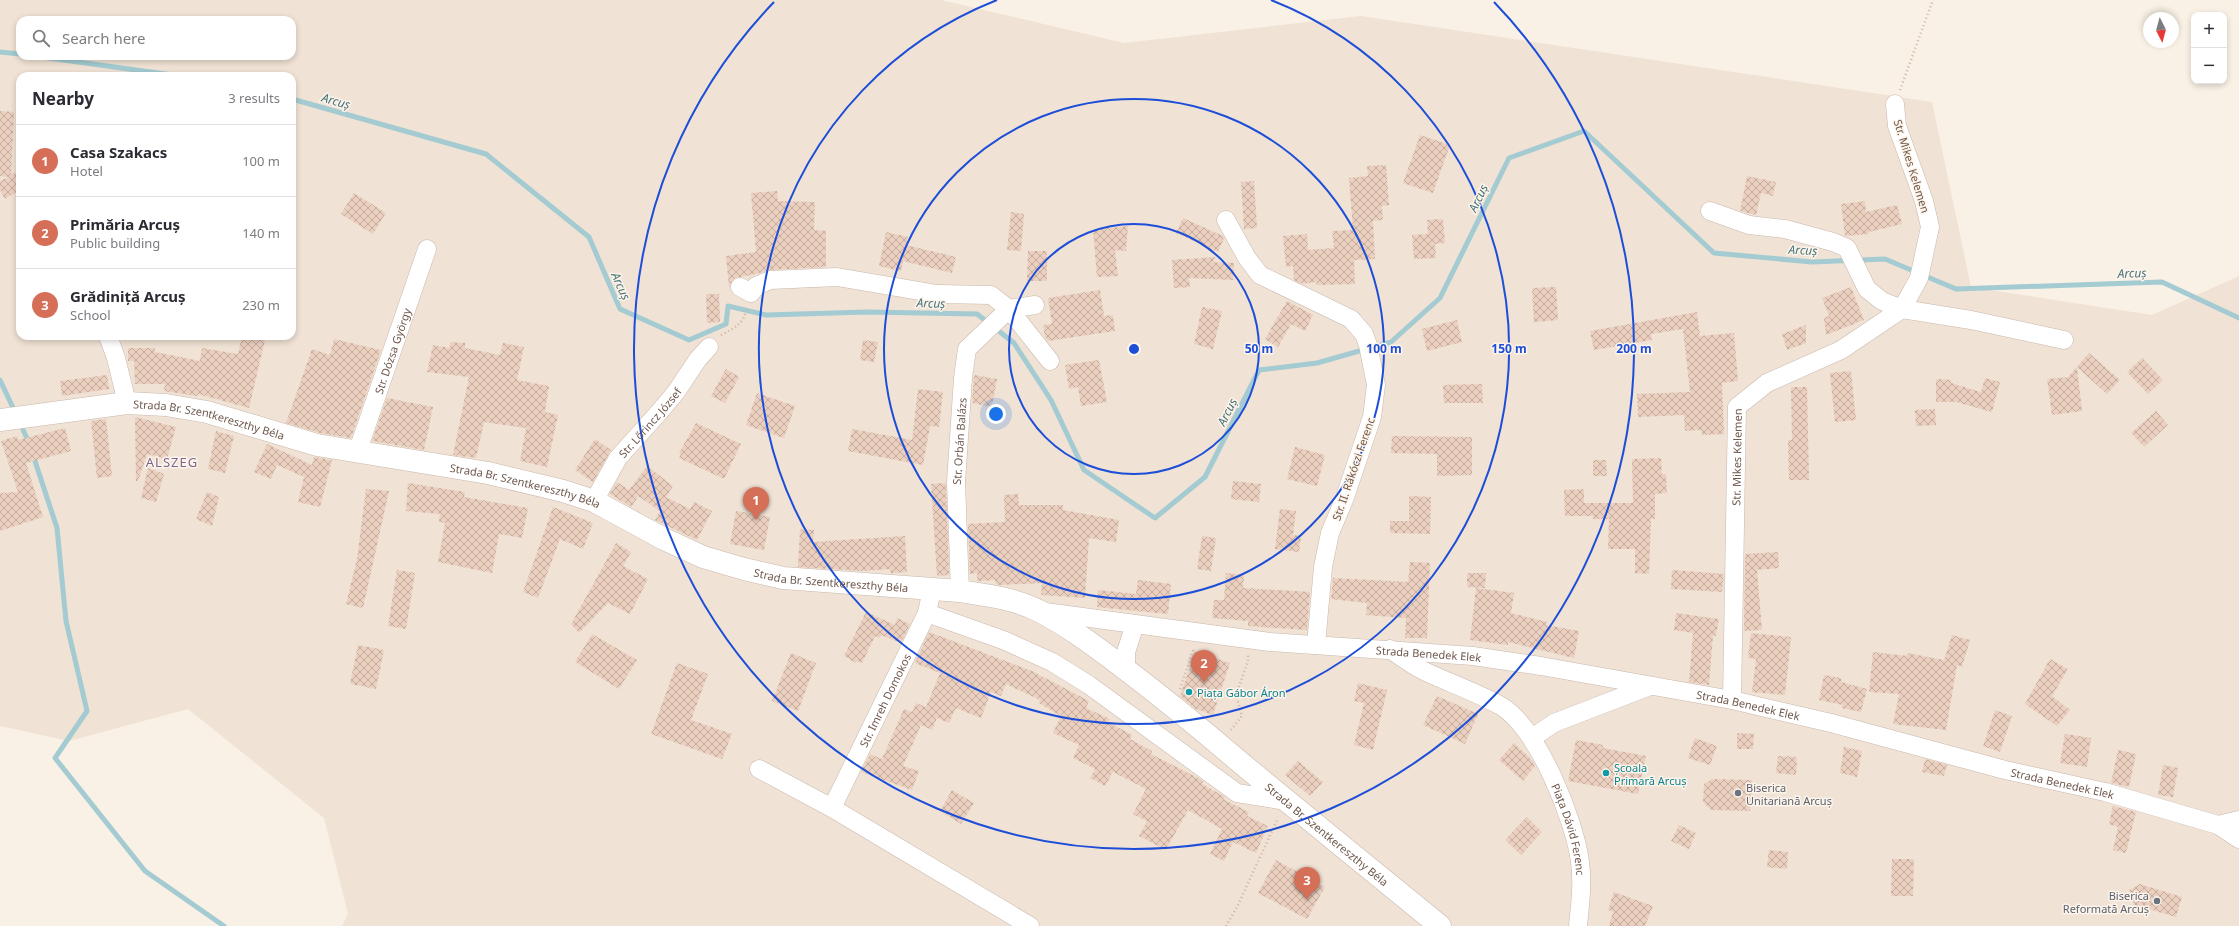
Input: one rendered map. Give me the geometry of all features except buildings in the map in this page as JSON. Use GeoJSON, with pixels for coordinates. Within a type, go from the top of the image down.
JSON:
{"type":"FeatureCollection","features":[{"type":"Feature","properties":{"kind":"street","name":"Str. Mikes Kelemen"},"geometry":{"type":"LineString","coordinates":[[1732,700],[1737,407],[1767,383],[1841,350],[1902,309],[1920,273],[1930,227],[1924,201],[1898,126],[1895,104]]}},
{"type":"Feature","properties":{"kind":"street"},"geometry":{"type":"LineString","coordinates":[[1710,211],[1749,225],[1785,229],[1833,242],[1847,248],[1867,289],[1882,301],[1902,309],[1971,320],[2064,340]]}},
{"type":"Feature","properties":{"kind":"street","name":"Str. II. Rákóczi Ferenc"},"geometry":{"type":"LineString","coordinates":[[1226,220],[1247,258],[1260,275],[1352,319],[1364,334],[1376,385],[1372,418],[1344,500],[1330,533],[1323,567],[1316,645]]}},
{"type":"Feature","properties":{"kind":"street","name":"Str. Dózsa György"},"geometry":{"type":"LineString","coordinates":[[357,453],[427,249]]}},
{"type":"Feature","properties":{"kind":"street"},"geometry":{"type":"LineString","coordinates":[[740,287],[751,293],[756,286],[770,280],[837,277],[937,294],[991,295],[1009,309],[1050,361]]}},
{"type":"Feature","properties":{"kind":"street"},"geometry":{"type":"LineString","coordinates":[[1009,309],[1035,305]]}},
{"type":"Feature","properties":{"kind":"street","name":"Str. Orbán Balázs"},"geometry":{"type":"LineString","coordinates":[[960,591],[956,482],[963,378],[967,349],[1009,309]]}},
{"type":"Feature","properties":{"kind":"street"},"geometry":{"type":"LineString","coordinates":[[109,340],[116,358],[127,403]]}},
{"type":"Feature","properties":{"kind":"street","name":"Str. Lőrincz József"},"geometry":{"type":"LineString","coordinates":[[594,501],[618,458],[676,392],[698,359],[709,347]]}},
{"type":"Feature","properties":{"kind":"street","name":"Strada Br. Szentkereszthy Béla"},"geometry":{"type":"LineString","coordinates":[[12,419],[127,403],[166,405],[207,412],[317,445],[488,474],[563,491],[594,501],[670,542],[703,557],[744,569],[783,578],[960,591],[999,598],[1040,611]]}},
{"type":"Feature","properties":{"kind":"street","name":"Str. Imreh Domokos"},"geometry":{"type":"LineString","coordinates":[[832,808],[927,613],[932,589]]}},
{"type":"Feature","properties":{"kind":"street"},"geometry":{"type":"LineString","coordinates":[[1040,611],[1246,639]]}},
{"type":"Feature","properties":{"kind":"street"},"geometry":{"type":"LineString","coordinates":[[1040,611],[1081,636],[1175,707],[1221,737]]}},
{"type":"Feature","properties":{"kind":"street"},"geometry":{"type":"LineString","coordinates":[[927,613],[1003,640],[1052,662],[1089,685],[1237,793],[1286,801]]}},
{"type":"Feature","properties":{"kind":"street"},"geometry":{"type":"LineString","coordinates":[[1126,669],[1128,645],[1135,624]]}},
{"type":"Feature","properties":{"kind":"street","name":"Strada Benedek Elek"},"geometry":{"type":"LineString","coordinates":[[1246,639],[1316,645],[1389,648],[1473,656],[1732,700],[1831,723],[2005,770],[2105,792],[2218,825],[2239,820]]}},
{"type":"Feature","properties":{"kind":"street","name":"Piața Dávid Ferenc"},"geometry":{"type":"LineString","coordinates":[[1389,648],[1422,670],[1501,707],[1516,718],[1532,738],[1570,819],[1580,861],[1582,882],[1578,926]]}},
{"type":"Feature","properties":{"kind":"street"},"geometry":{"type":"LineString","coordinates":[[1532,738],[1554,723],[1650,686]]}},
{"type":"Feature","properties":{"kind":"street","name":"Strada Br. Szentkereszthy Béla"},"geometry":{"type":"LineString","coordinates":[[1221,737],[1286,801],[1440,926]]}},
{"type":"Feature","properties":{"kind":"street"},"geometry":{"type":"LineString","coordinates":[[759,769],[832,808],[1030,926]]}},
{"type":"Feature","properties":{"kind":"street"},"geometry":{"type":"LineString","coordinates":[[2218,825],[2239,839]]}},
{"type":"Feature","properties":{"kind":"path","name":"Str. Mikes Kelemen"},"geometry":{"type":"LineString","coordinates":[[1895,104],[1933,0]]}},
{"type":"Feature","properties":{"kind":"path"},"geometry":{"type":"LineString","coordinates":[[709,347],[721,335],[736,328],[744,318]]}},
{"type":"Feature","properties":{"kind":"path"},"geometry":{"type":"LineString","coordinates":[[1175,707],[1199,632]]}},
{"type":"Feature","properties":{"kind":"path"},"geometry":{"type":"LineString","coordinates":[[1221,737],[1242,716],[1236,695],[1248,661],[1246,639]]}},
{"type":"Feature","properties":{"kind":"path"},"geometry":{"type":"LineString","coordinates":[[1226,926],[1238,905],[1286,801]]}},
{"type":"Feature","properties":{"kind":"shaded area"},"geometry":{"type":"Polygon","coordinates":[[[0,0],[941,0],[1124,43],[1361,16],[1932,102],[1971,287],[2152,315],[2239,276],[2239,926],[342,926],[348,914],[324,818],[188,709],[69,741],[0,726],[0,0]]]}},
{"type":"Feature","properties":{"kind":"waterway","name":"Arcuș"},"geometry":{"type":"LineString","coordinates":[[0,52],[16,54]]}},
{"type":"Feature","properties":{"kind":"waterway","name":"Arcuș"},"geometry":{"type":"LineString","coordinates":[[63,60],[151,72]]}},
{"type":"Feature","properties":{"kind":"waterway","name":"Arcuș"},"geometry":{"type":"LineString","coordinates":[[296,100],[486,154],[589,237],[620,309],[689,340],[726,324],[728,306],[766,315],[867,312],[977,314],[1014,343],[1051,400],[1084,470],[1155,518],[1205,477],[1259,370],[1317,363],[1391,342],[1440,298],[1509,158],[1584,131],[1714,253],[1812,262],[1885,259],[1956,289],[2162,282],[2239,318]]}},
{"type":"Feature","properties":{"kind":"waterway"},"geometry":{"type":"LineString","coordinates":[[0,380],[15,412]]}},
{"type":"Feature","properties":{"kind":"waterway"},"geometry":{"type":"LineString","coordinates":[[20,423],[29,443]]}},
{"type":"Feature","properties":{"kind":"waterway"},"geometry":{"type":"LineString","coordinates":[[33,455],[57,528],[66,621],[87,711],[55,758],[145,871],[224,926]]}},
{"type":"Feature","properties":{"kind":"place","name":"Casa Szakacs"},"geometry":{"type":"Point","coordinates":[756,520]}},
{"type":"Feature","properties":{"kind":"place","name":"Primăria Arcuș"},"geometry":{"type":"Point","coordinates":[1204,683]}},
{"type":"Feature","properties":{"kind":"place","name":"Piața Gábor Áron"},"geometry":{"type":"Point","coordinates":[1189,692]}},
{"type":"Feature","properties":{"kind":"place","name":"Școala Primară Arcuș"},"geometry":{"type":"Point","coordinates":[1606,773]}},
{"type":"Feature","properties":{"kind":"place","name":"Biserica Unitariană Arcuș"},"geometry":{"type":"Point","coordinates":[1738,793]}},
{"type":"Feature","properties":{"kind":"place","name":"Grădiniță Arcuș"},"geometry":{"type":"Point","coordinates":[1307,900]}},
{"type":"Feature","properties":{"kind":"place","name":"Biserica Reformată Arcuș"},"geometry":{"type":"Point","coordinates":[2157,901]}},
{"type":"Feature","properties":{"kind":"district","name":"ALSZEG"},"geometry":{"type":"Point","coordinates":[172,462]}}]}
